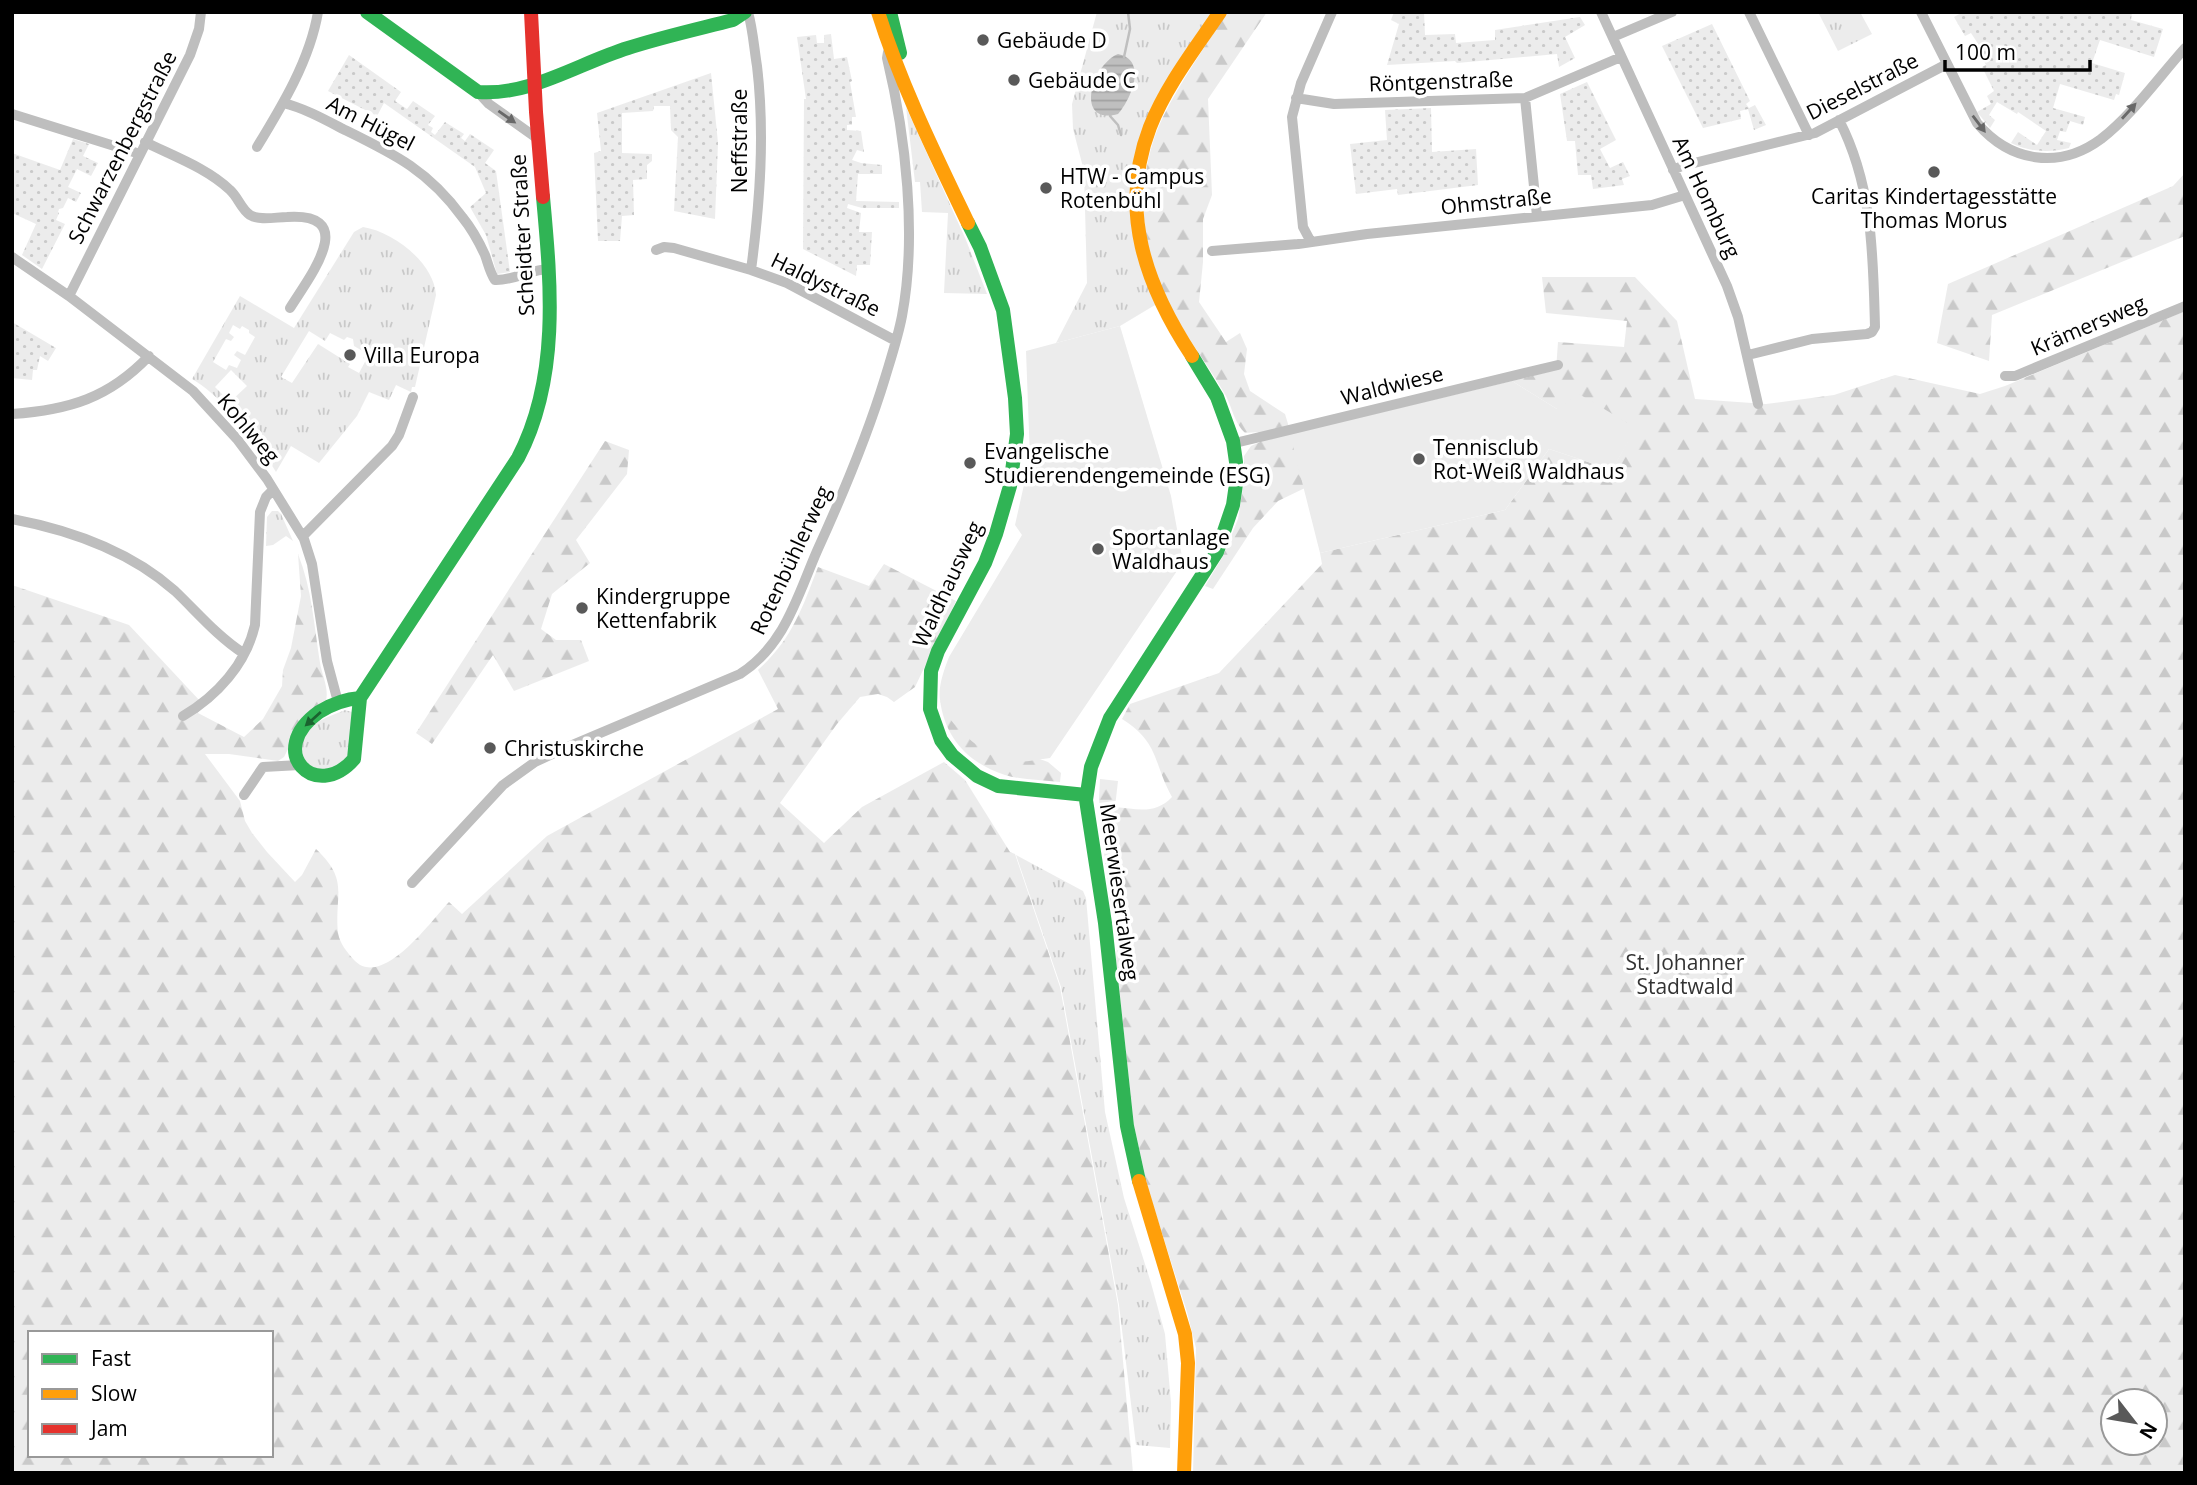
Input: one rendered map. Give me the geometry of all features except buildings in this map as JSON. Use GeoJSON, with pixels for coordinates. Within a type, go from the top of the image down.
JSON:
{"type":"FeatureCollection","features":[{"type":"Feature","properties":{"kind":"main road"},"geometry":{"type":"LineString","coordinates":[[367,12],[478,92],[490,93],[518,90],[627,48],[741,14]]}},
{"type":"Feature","properties":{"kind":"main road","name":"Scheidter Straße"},"geometry":{"type":"LineString","coordinates":[[300,765],[324,777],[341,772],[354,759],[360,698],[511,468],[530,434],[540,407],[545,380],[550,269],[538,139],[531,12]]}},
{"type":"Feature","properties":{"kind":"main road"},"geometry":{"type":"LineString","coordinates":[[878,12],[889,47],[909,92]]}},
{"type":"Feature","properties":{"kind":"main road"},"geometry":{"type":"LineString","coordinates":[[890,12],[909,92]]}},
{"type":"Feature","properties":{"kind":"main road","name":"Meerwiesertalweg"},"geometry":{"type":"LineString","coordinates":[[1184,1473],[1188,1363],[1185,1334],[1141,1191],[1131,1148],[1105,923],[1086,795],[1092,762],[1110,718],[1206,571],[1225,536],[1236,490],[1235,443],[1217,396],[1159,302],[1142,253],[1137,207],[1141,158],[1154,118],[1220,12]]}},
{"type":"Feature","properties":{"kind":"main road","name":"Waldhausweg"},"geometry":{"type":"LineString","coordinates":[[909,92],[921,124],[980,247],[998,294],[1009,348],[1017,433],[1010,486],[996,534],[977,579],[930,671],[930,709],[941,740],[952,755],[977,776],[998,786],[1086,795]]}},
{"type":"Feature","properties":{"kind":"main road"},"geometry":{"type":"LineString","coordinates":[[300,765],[296,758],[295,743],[301,730],[320,712],[338,702],[360,698]]}},
{"type":"Feature","properties":{"kind":"street","name":"Schwarzenbergstraße"},"geometry":{"type":"LineString","coordinates":[[69,296],[196,41],[201,12]]}},
{"type":"Feature","properties":{"kind":"street"},"geometry":{"type":"LineString","coordinates":[[257,147],[283,103],[315,29],[318,12]]}},
{"type":"Feature","properties":{"kind":"street"},"geometry":{"type":"LineString","coordinates":[[1311,242],[1303,228],[1292,117],[1296,98],[1332,12]]}},
{"type":"Feature","properties":{"kind":"street","name":"Am Homburg"},"geometry":{"type":"LineString","coordinates":[[1601,12],[1733,301],[1758,404]]}},
{"type":"Feature","properties":{"kind":"street"},"geometry":{"type":"LineString","coordinates":[[1613,37],[1672,12]]}},
{"type":"Feature","properties":{"kind":"street"},"geometry":{"type":"LineString","coordinates":[[1749,12],[1809,135]]}},
{"type":"Feature","properties":{"kind":"street"},"geometry":{"type":"LineString","coordinates":[[1921,12],[1968,109],[1994,140],[2024,156],[2048,158],[2076,153],[2103,137],[2185,48]]}},
{"type":"Feature","properties":{"kind":"street","name":"Neffstraße"},"geometry":{"type":"LineString","coordinates":[[741,14],[758,81],[761,124],[760,191],[751,270]]}},
{"type":"Feature","properties":{"kind":"street","name":"Rotenbühlerweg"},"geometry":{"type":"LineString","coordinates":[[412,883],[503,785],[535,762],[722,683],[752,666],[772,646],[784,627],[849,480],[877,403],[902,317],[908,238],[906,176],[898,104],[887,58],[889,47]]}},
{"type":"Feature","properties":{"kind":"street","name":"Röntgenstraße"},"geometry":{"type":"LineString","coordinates":[[1296,98],[1334,104],[1525,98],[1621,57]]}},
{"type":"Feature","properties":{"kind":"street","name":"Dieselstraße"},"geometry":{"type":"LineString","coordinates":[[1673,170],[1809,135],[1947,64]]}},
{"type":"Feature","properties":{"kind":"street"},"geometry":{"type":"LineString","coordinates":[[478,92],[489,104],[538,139]]}},
{"type":"Feature","properties":{"kind":"street"},"geometry":{"type":"LineString","coordinates":[[898,104],[902,96],[909,92]]}},
{"type":"Feature","properties":{"kind":"street"},"geometry":{"type":"LineString","coordinates":[[1525,98],[1537,216]]}},
{"type":"Feature","properties":{"kind":"street","name":"Am Hügel"},"geometry":{"type":"LineString","coordinates":[[283,103],[335,125],[418,169],[464,218],[478,241],[495,280],[537,269],[550,269]]}},
{"type":"Feature","properties":{"kind":"street"},"geometry":{"type":"LineString","coordinates":[[12,114],[140,153]]}},
{"type":"Feature","properties":{"kind":"street"},"geometry":{"type":"LineString","coordinates":[[1748,355],[1812,339],[1867,334],[1872,332],[1874,327],[1872,230],[1855,155],[1839,120]]}},
{"type":"Feature","properties":{"kind":"street"},"geometry":{"type":"LineString","coordinates":[[145,142],[218,180],[232,191],[250,215],[260,218],[309,217],[318,223],[325,232],[323,254],[290,308]]}},
{"type":"Feature","properties":{"kind":"street","name":"Ohmstraße"},"geometry":{"type":"LineString","coordinates":[[1212,251],[1652,205],[1685,195]]}},
{"type":"Feature","properties":{"kind":"street","name":"Haldystraße"},"geometry":{"type":"LineString","coordinates":[[656,250],[674,248],[751,270],[803,290],[896,341]]}},
{"type":"Feature","properties":{"kind":"street","name":"Kohlweg"},"geometry":{"type":"LineString","coordinates":[[12,257],[69,296],[193,391],[237,439],[303,536],[312,564],[327,661],[338,702]]}},
{"type":"Feature","properties":{"kind":"street","name":"Krämersweg"},"geometry":{"type":"LineString","coordinates":[[2005,376],[2015,376],[2185,306]]}},
{"type":"Feature","properties":{"kind":"street"},"geometry":{"type":"LineString","coordinates":[[12,414],[64,406],[103,393],[125,380],[149,356]]}},
{"type":"Feature","properties":{"kind":"street","name":"Waldwiese"},"geometry":{"type":"LineString","coordinates":[[1235,443],[1558,365]]}},
{"type":"Feature","properties":{"kind":"street"},"geometry":{"type":"LineString","coordinates":[[303,536],[392,446],[399,435],[413,397]]}},
{"type":"Feature","properties":{"kind":"street"},"geometry":{"type":"LineString","coordinates":[[183,716],[200,706],[226,681],[252,639],[255,625],[260,512],[266,497],[274,490]]}},
{"type":"Feature","properties":{"kind":"street"},"geometry":{"type":"LineString","coordinates":[[12,519],[94,542],[137,563],[174,591],[243,653]]}},
{"type":"Feature","properties":{"kind":"street"},"geometry":{"type":"LineString","coordinates":[[244,795],[263,767],[300,765]]}},
{"type":"Feature","properties":{"kind":"green space"},"geometry":{"type":"Polygon","coordinates":[[[1097,12],[1213,12],[1135,157],[1155,305],[1120,326],[1056,343],[1087,283],[1084,171],[1073,129],[1072,104],[1097,12]]]}},
{"type":"Feature","properties":{"kind":"green space"},"geometry":{"type":"Polygon","coordinates":[[[1226,12],[1267,12],[1208,99],[1212,195],[1203,219],[1199,302],[1226,342],[1240,333],[1247,349],[1244,374],[1250,391],[1285,414],[1307,487],[1278,501],[1253,528],[1213,589],[1205,586],[1223,556],[1238,519],[1244,481],[1244,456],[1251,446],[1260,442],[1258,432],[1245,433],[1239,425],[1226,396],[1162,292],[1151,263],[1144,220],[1144,199],[1149,156],[1163,117],[1226,12]]]}},
{"type":"Feature","properties":{"kind":"green space"},"geometry":{"type":"Polygon","coordinates":[[[1394,12],[1424,12],[1425,35],[1455,34],[1456,43],[1495,40],[1495,30],[1580,17],[1585,25],[1565,37],[1575,58],[1559,67],[1557,54],[1457,63],[1387,65],[1399,24],[1391,20],[1394,12]]]}},
{"type":"Feature","properties":{"kind":"green space"},"geometry":{"type":"Polygon","coordinates":[[[1818,12],[1860,12],[1872,34],[1838,51],[1818,12]]]}},
{"type":"Feature","properties":{"kind":"green space"},"geometry":{"type":"Polygon","coordinates":[[[1963,12],[2132,12],[2131,20],[2163,29],[2154,57],[2100,40],[2092,63],[2125,73],[2119,95],[2116,94],[2114,100],[2060,84],[2053,108],[2085,117],[2083,125],[2070,121],[2066,132],[2060,131],[2057,140],[2071,143],[2069,148],[2039,151],[2011,143],[2018,132],[2037,145],[2046,131],[2018,112],[2017,114],[1997,102],[1989,115],[1995,120],[1990,128],[1977,112],[1991,104],[1987,96],[1994,91],[1982,67],[1986,65],[1979,52],[1982,50],[1971,33],[1965,36],[1954,17],[1963,12]]]}},
{"type":"Feature","properties":{"kind":"green space"},"geometry":{"type":"Polygon","coordinates":[[[1712,24],[1750,101],[1746,104],[1749,108],[1755,105],[1766,125],[1754,130],[1748,109],[1740,111],[1741,119],[1703,128],[1662,46],[1712,24]]]}},
{"type":"Feature","properties":{"kind":"green space"},"geometry":{"type":"Polygon","coordinates":[[[831,34],[834,59],[847,57],[852,81],[856,117],[852,117],[852,125],[847,125],[847,130],[861,131],[864,152],[857,150],[852,160],[882,165],[882,174],[858,174],[856,201],[899,202],[899,208],[862,208],[848,204],[847,208],[861,213],[859,232],[872,232],[870,265],[857,265],[856,276],[803,249],[806,99],[797,37],[816,35],[817,43],[824,43],[824,35],[831,34]]]}},
{"type":"Feature","properties":{"kind":"green space"},"geometry":{"type":"Polygon","coordinates":[[[349,55],[401,92],[395,101],[407,109],[413,101],[435,116],[428,125],[433,128],[431,132],[435,135],[445,122],[464,134],[461,138],[465,141],[470,134],[494,150],[485,163],[496,171],[510,272],[497,274],[486,235],[470,207],[486,193],[475,167],[384,103],[377,116],[328,91],[349,55]]]}},
{"type":"Feature","properties":{"kind":"green space"},"geometry":{"type":"Polygon","coordinates":[[[711,73],[718,143],[715,219],[674,211],[678,137],[671,130],[670,106],[654,106],[653,111],[622,113],[622,153],[652,154],[652,161],[647,165],[647,179],[633,180],[634,215],[622,216],[620,241],[598,241],[594,153],[601,151],[597,113],[711,73]]]}},
{"type":"Feature","properties":{"kind":"green space"},"geometry":{"type":"Polygon","coordinates":[[[1587,82],[1616,140],[1600,149],[1610,168],[1623,162],[1630,176],[1622,179],[1624,185],[1593,189],[1591,175],[1578,175],[1575,141],[1567,141],[1560,94],[1587,82]]]}},
{"type":"Feature","properties":{"kind":"green space"},"geometry":{"type":"Polygon","coordinates":[[[906,107],[966,240],[987,294],[944,293],[948,213],[922,212],[920,182],[915,182],[906,107]]]}},
{"type":"Feature","properties":{"kind":"green space"},"geometry":{"type":"Polygon","coordinates":[[[1431,108],[1432,152],[1476,149],[1478,185],[1398,195],[1397,189],[1356,194],[1350,144],[1387,140],[1385,110],[1431,108]]]}},
{"type":"Feature","properties":{"kind":"green space"},"geometry":{"type":"Polygon","coordinates":[[[73,139],[89,144],[83,156],[98,163],[91,176],[77,169],[68,187],[81,193],[76,202],[68,198],[63,208],[59,209],[56,220],[65,224],[42,269],[22,255],[36,224],[12,213],[12,153],[60,170],[73,139]]]}},
{"type":"Feature","properties":{"kind":"green space"},"geometry":{"type":"Polygon","coordinates":[[[2185,173],[2185,236],[1992,315],[1989,361],[1937,343],[1948,284],[2173,186],[2185,173]]]}},
{"type":"Feature","properties":{"kind":"green space"},"geometry":{"type":"Polygon","coordinates":[[[363,227],[399,242],[420,261],[434,283],[436,295],[415,387],[412,387],[411,392],[396,385],[389,400],[369,392],[357,416],[319,463],[291,446],[276,472],[271,464],[268,466],[265,462],[267,460],[224,405],[192,379],[240,296],[294,328],[354,232],[363,227]],[[233,325],[229,333],[234,337],[231,341],[226,339],[213,362],[226,370],[229,365],[237,368],[241,360],[234,355],[237,351],[245,355],[255,337],[242,326],[240,329],[233,325]],[[309,331],[281,377],[292,383],[318,344],[350,364],[348,367],[359,373],[366,360],[363,358],[366,353],[354,346],[353,339],[347,337],[344,340],[330,333],[325,341],[309,331]],[[231,370],[215,387],[230,402],[247,386],[231,370]]]}},
{"type":"Feature","properties":{"kind":"green space","name":"St. Johanner Stadtwald"},"geometry":{"type":"Polygon","coordinates":[[[1542,277],[1635,277],[1677,321],[1695,399],[1766,404],[1834,395],[1895,375],[1980,394],[2185,311],[2185,1473],[1193,1473],[1196,1348],[1148,1189],[1134,1125],[1116,960],[1119,920],[1110,900],[1102,836],[1100,779],[1118,781],[1115,807],[1152,809],[1172,797],[1150,745],[1122,719],[1130,704],[1219,673],[1322,564],[1320,553],[1505,510],[1549,449],[1612,470],[1635,428],[1557,409],[1512,381],[1556,370],[1558,342],[1624,347],[1627,321],[1546,313],[1542,277]]]}},
{"type":"Feature","properties":{"kind":"green space"},"geometry":{"type":"Polygon","coordinates":[[[12,322],[56,348],[48,361],[40,356],[37,370],[33,370],[32,380],[12,378],[12,322]]]}},
{"type":"Feature","properties":{"kind":"green space","name":"Sportanlage Waldhaus"},"geometry":{"type":"Polygon","coordinates":[[[1120,326],[1171,496],[1183,562],[1050,758],[1007,762],[977,746],[958,728],[943,709],[940,689],[949,657],[1022,535],[1015,525],[1030,458],[1026,351],[1120,326]]]}},
{"type":"Feature","properties":{"kind":"green space","name":"Tennisclub Rot-Weiß Waldhaus"},"geometry":{"type":"Polygon","coordinates":[[[1512,381],[1557,409],[1579,394],[1636,428],[1612,470],[1549,449],[1505,510],[1320,553],[1290,434],[1512,381]]]}},
{"type":"Feature","properties":{"kind":"green space"},"geometry":{"type":"Polygon","coordinates":[[[605,441],[629,450],[627,474],[576,540],[590,563],[552,594],[541,629],[556,640],[581,640],[589,661],[514,691],[493,655],[432,744],[416,733],[605,441]]]}},
{"type":"Feature","properties":{"kind":"green space"},"geometry":{"type":"Polygon","coordinates":[[[272,511],[281,514],[293,541],[286,536],[273,545],[266,546],[267,517],[272,511]]]}},
{"type":"Feature","properties":{"kind":"green space"},"geometry":{"type":"Polygon","coordinates":[[[298,554],[310,594],[326,686],[326,701],[284,757],[278,761],[229,754],[205,754],[240,801],[245,821],[252,833],[295,882],[302,875],[316,849],[327,860],[337,879],[339,937],[354,960],[365,967],[378,966],[392,960],[418,937],[449,902],[462,914],[547,836],[778,709],[758,670],[788,635],[818,567],[869,586],[884,564],[956,601],[915,687],[894,702],[878,694],[860,697],[780,803],[824,843],[862,807],[944,762],[965,780],[1010,852],[1015,854],[1060,987],[1118,1305],[1133,1473],[12,1473],[12,585],[129,625],[200,701],[198,713],[244,737],[263,719],[282,686],[283,670],[291,648],[301,596],[298,554]]]}},
{"type":"Feature","properties":{"kind":"green space"},"geometry":{"type":"Polygon","coordinates":[[[940,700],[951,712],[1048,762],[1061,773],[1060,782],[1012,777],[980,764],[960,747],[953,737],[940,700]]]}},
{"type":"Feature","properties":{"kind":"green space"},"geometry":{"type":"Polygon","coordinates":[[[345,710],[352,712],[348,759],[326,771],[317,769],[305,760],[302,752],[304,736],[314,724],[345,710]]]}},
{"type":"Feature","properties":{"kind":"green space"},"geometry":{"type":"Polygon","coordinates":[[[1016,855],[1083,891],[1086,898],[1105,1112],[1124,1198],[1165,1334],[1171,1403],[1170,1448],[1136,1445],[1119,1305],[1061,987],[1016,855]]]}},
{"type":"Feature","properties":{"kind":"shaded area"},"geometry":{"type":"Polygon","coordinates":[[[1118,54],[1132,64],[1135,72],[1132,90],[1118,114],[1104,115],[1096,111],[1091,93],[1100,70],[1108,60],[1118,54]]]}},
{"type":"Feature","properties":{"kind":"waterway"},"geometry":{"type":"LineString","coordinates":[[1124,57],[1130,29],[1128,12]]}},
{"type":"Feature","properties":{"kind":"waterway"},"geometry":{"type":"LineString","coordinates":[[1111,114],[1121,135]]}},
{"type":"Feature","properties":{"kind":"traffic: fast"},"geometry":{"type":"LineString","coordinates":[[367,12],[478,92],[498,92],[536,84],[610,54],[733,20],[745,12]]}},
{"type":"Feature","properties":{"kind":"traffic: fast"},"geometry":{"type":"LineString","coordinates":[[890,12],[900,53]]}},
{"type":"Feature","properties":{"kind":"traffic: fast"},"geometry":{"type":"LineString","coordinates":[[360,698],[344,701],[319,712],[303,727],[296,742],[296,756],[302,767],[312,774],[325,776],[339,771],[354,759],[360,698],[518,458],[541,396],[546,363],[550,297],[543,197]]}},
{"type":"Feature","properties":{"kind":"traffic: fast"},"geometry":{"type":"LineString","coordinates":[[968,223],[980,247],[1003,310],[1017,434],[1010,486],[996,534],[985,563],[938,651],[931,671],[930,709],[941,740],[952,755],[977,776],[998,786],[1086,795]]}},
{"type":"Feature","properties":{"kind":"traffic: fast"},"geometry":{"type":"LineString","coordinates":[[1139,1181],[1127,1126],[1105,923],[1086,800],[1091,767],[1110,718],[1217,552],[1233,505],[1236,484],[1233,441],[1217,397],[1192,356]]}},
{"type":"Feature","properties":{"kind":"traffic: slow"},"geometry":{"type":"LineString","coordinates":[[878,12],[908,93],[968,223]]}},
{"type":"Feature","properties":{"kind":"traffic: slow"},"geometry":{"type":"LineString","coordinates":[[1192,356],[1150,275],[1137,217],[1137,188],[1141,158],[1150,127],[1164,97],[1220,12]]}},
{"type":"Feature","properties":{"kind":"traffic: slow"},"geometry":{"type":"LineString","coordinates":[[1139,1181],[1185,1334],[1188,1363],[1184,1473]]}},
{"type":"Feature","properties":{"kind":"traffic: jam"},"geometry":{"type":"LineString","coordinates":[[531,12],[543,197]]}},
{"type":"Feature","properties":{"kind":"place","name":"Gebäude D"},"geometry":{"type":"Point","coordinates":[983,40]}},
{"type":"Feature","properties":{"kind":"place","name":"Gebäude C"},"geometry":{"type":"Point","coordinates":[1014,80]}},
{"type":"Feature","properties":{"kind":"place","name":"Caritas Kindertagesstätte Thomas Morus"},"geometry":{"type":"Point","coordinates":[1934,172]}},
{"type":"Feature","properties":{"kind":"place","name":"HTW - Campus Rotenbühl"},"geometry":{"type":"Point","coordinates":[1046,188]}},
{"type":"Feature","properties":{"kind":"place","name":"Villa Europa"},"geometry":{"type":"Point","coordinates":[350,355]}},
{"type":"Feature","properties":{"kind":"place","name":"Tennisclub Rot-Weiß Waldhaus"},"geometry":{"type":"Point","coordinates":[1419,459]}},
{"type":"Feature","properties":{"kind":"place","name":"Evangelische Studierendengemeinde (ESG)"},"geometry":{"type":"Point","coordinates":[970,463]}},
{"type":"Feature","properties":{"kind":"place","name":"Sportanlage Waldhaus"},"geometry":{"type":"Point","coordinates":[1098,549]}},
{"type":"Feature","properties":{"kind":"place","name":"Kindergruppe Kettenfabrik"},"geometry":{"type":"Point","coordinates":[582,608]}},
{"type":"Feature","properties":{"kind":"place","name":"Christuskirche"},"geometry":{"type":"Point","coordinates":[490,748]}}]}
